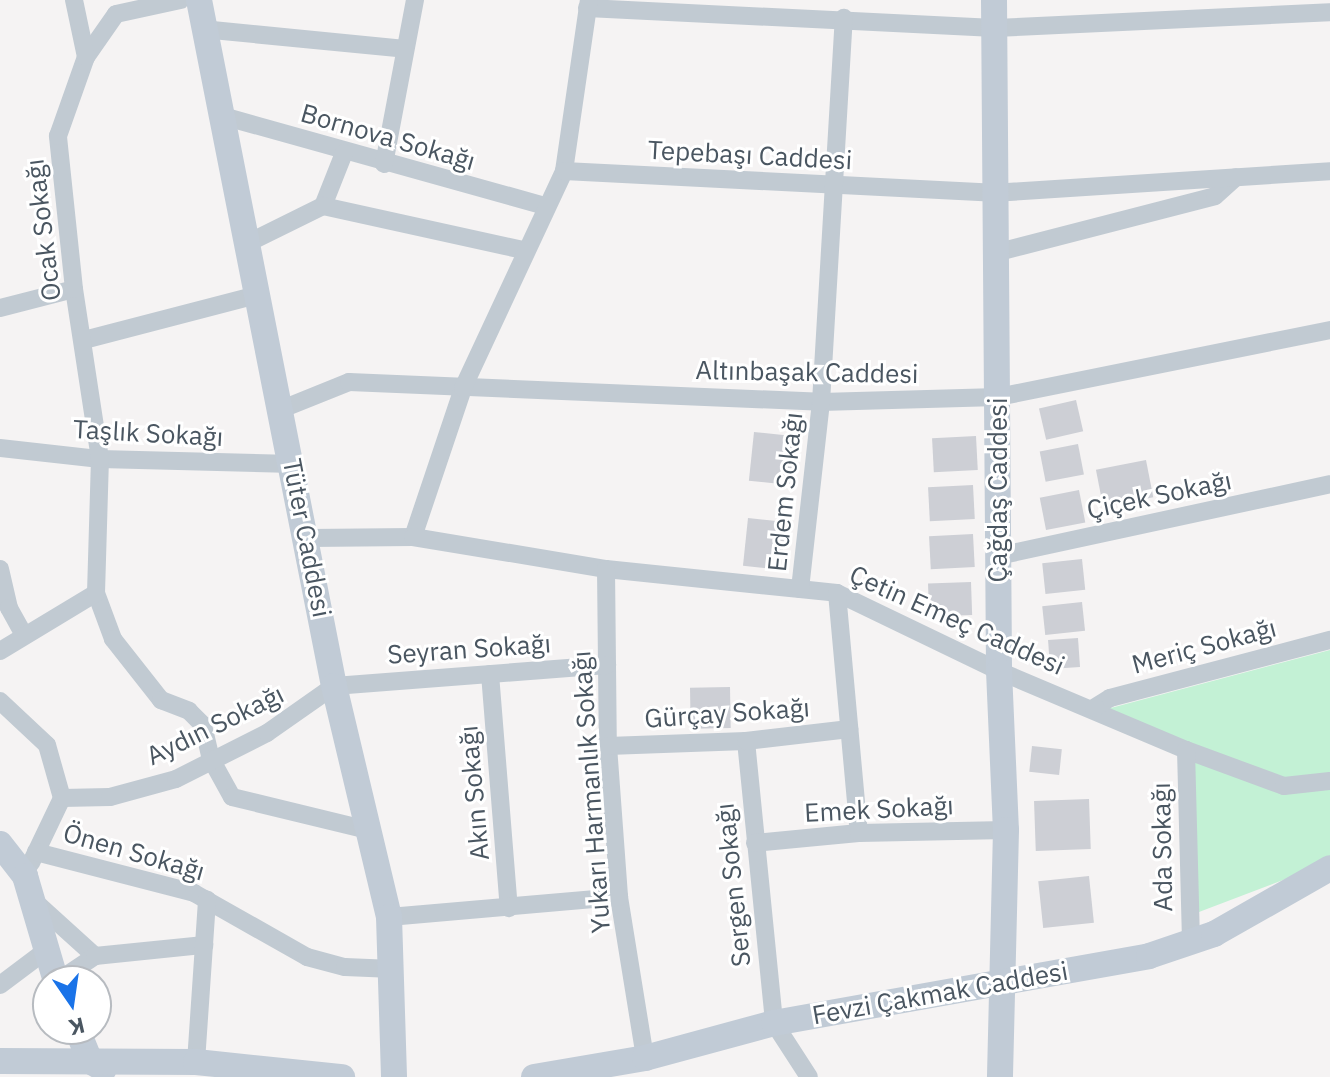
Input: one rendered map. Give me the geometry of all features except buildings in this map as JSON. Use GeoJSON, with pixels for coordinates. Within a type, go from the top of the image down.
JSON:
{"type":"FeatureCollection","features":[{"type":"Feature","properties":{"kind":"street"},"geometry":{"type":"LineString","coordinates":[[74,0],[86,57]]}},
{"type":"Feature","properties":{"kind":"street","name":"Ocak Sokağı"},"geometry":{"type":"LineString","coordinates":[[96,593],[100,459],[74,289],[58,136],[86,57],[116,14],[181,0]]}},
{"type":"Feature","properties":{"kind":"street","name":"Tüter Caddesi"},"geometry":{"type":"LineString","coordinates":[[199,0],[219,115],[309,538],[334,686],[372,831],[389,917],[394,1077]]}},
{"type":"Feature","properties":{"kind":"street"},"geometry":{"type":"LineString","coordinates":[[384,164],[415,0]]}},
{"type":"Feature","properties":{"kind":"street","name":"Çağdaş Caddesi"},"geometry":{"type":"LineString","coordinates":[[994,0],[993,193],[998,397],[999,671],[1006,830],[1000,1077]]}},
{"type":"Feature","properties":{"kind":"street"},"geometry":{"type":"LineString","coordinates":[[413,537],[463,388],[523,250],[564,171],[588,4],[995,28],[1330,12]]}},
{"type":"Feature","properties":{"kind":"street","name":"Erdem Sokağı"},"geometry":{"type":"LineString","coordinates":[[800,589],[821,402],[844,18]]}},
{"type":"Feature","properties":{"kind":"street"},"geometry":{"type":"LineString","coordinates":[[202,29],[405,49]]}},
{"type":"Feature","properties":{"kind":"street","name":"Bornova Sokağı"},"geometry":{"type":"LineString","coordinates":[[219,115],[344,153],[544,206]]}},
{"type":"Feature","properties":{"kind":"street"},"geometry":{"type":"LineString","coordinates":[[323,206],[344,153]]}},
{"type":"Feature","properties":{"kind":"street","name":"Tepebaşı Caddesi"},"geometry":{"type":"LineString","coordinates":[[564,171],[993,193],[1330,171]]}},
{"type":"Feature","properties":{"kind":"street"},"geometry":{"type":"LineString","coordinates":[[995,253],[1204,199],[1221,193],[1236,177]]}},
{"type":"Feature","properties":{"kind":"street"},"geometry":{"type":"LineString","coordinates":[[246,244],[323,206],[523,250]]}},
{"type":"Feature","properties":{"kind":"street"},"geometry":{"type":"LineString","coordinates":[[0,308],[74,289]]}},
{"type":"Feature","properties":{"kind":"street"},"geometry":{"type":"LineString","coordinates":[[84,340],[257,295]]}},
{"type":"Feature","properties":{"kind":"street","name":"Altınbaşak Caddesi"},"geometry":{"type":"LineString","coordinates":[[282,409],[349,382],[821,402],[998,397],[1330,330]]}},
{"type":"Feature","properties":{"kind":"street","name":"Taşlık Sokağı"},"geometry":{"type":"LineString","coordinates":[[1,452],[100,459],[294,464]]}},
{"type":"Feature","properties":{"kind":"street","name":"Çiçek Sokağı"},"geometry":{"type":"LineString","coordinates":[[998,556],[1330,484]]}},
{"type":"Feature","properties":{"kind":"street","name":"Çetin Emeç Caddesi"},"geometry":{"type":"LineString","coordinates":[[309,538],[413,537],[606,569],[837,593],[999,671],[1094,708],[1186,750],[1284,786],[1330,781]]}},
{"type":"Feature","properties":{"kind":"street"},"geometry":{"type":"LineString","coordinates":[[0,569],[9,608],[23,633]]}},
{"type":"Feature","properties":{"kind":"street","name":"Yukarı Harmanlık Sokağı"},"geometry":{"type":"LineString","coordinates":[[606,569],[608,746],[619,897],[645,1058]]}},
{"type":"Feature","properties":{"kind":"street"},"geometry":{"type":"LineString","coordinates":[[0,651],[23,633],[96,593],[113,639],[161,700],[189,711],[203,725],[211,759],[232,797],[372,831]]}},
{"type":"Feature","properties":{"kind":"street"},"geometry":{"type":"LineString","coordinates":[[837,593],[859,833]]}},
{"type":"Feature","properties":{"kind":"street","name":"Meriç Sokağı"},"geometry":{"type":"LineString","coordinates":[[1094,708],[1110,698],[1330,640]]}},
{"type":"Feature","properties":{"kind":"street","name":"Seyran Sokağı"},"geometry":{"type":"LineString","coordinates":[[334,686],[607,665]]}},
{"type":"Feature","properties":{"kind":"street","name":"Akın Sokağı"},"geometry":{"type":"LineString","coordinates":[[490,674],[509,908]]}},
{"type":"Feature","properties":{"kind":"street","name":"Aydın Sokağı"},"geometry":{"type":"LineString","coordinates":[[62,798],[110,797],[176,779],[267,733],[334,686]]}},
{"type":"Feature","properties":{"kind":"street"},"geometry":{"type":"LineString","coordinates":[[0,701],[47,745],[62,798],[36,852],[29,888],[50,965]]}},
{"type":"Feature","properties":{"kind":"street","name":"Gürçay Sokağı"},"geometry":{"type":"LineString","coordinates":[[608,746],[746,741],[849,729]]}},
{"type":"Feature","properties":{"kind":"street","name":"Sergen Sokağı"},"geometry":{"type":"LineString","coordinates":[[746,741],[774,1023]]}},
{"type":"Feature","properties":{"kind":"street","name":"Ada Sokağı"},"geometry":{"type":"LineString","coordinates":[[1186,750],[1191,942]]}},
{"type":"Feature","properties":{"kind":"street","name":"Emek Sokağı"},"geometry":{"type":"LineString","coordinates":[[755,843],[859,833],[1006,830]]}},
{"type":"Feature","properties":{"kind":"street"},"geometry":{"type":"LineString","coordinates":[[0,844],[29,888],[95,956]]}},
{"type":"Feature","properties":{"kind":"street","name":"Önen Sokağı"},"geometry":{"type":"LineString","coordinates":[[36,852],[207,899],[307,957],[345,967],[393,969]]}},
{"type":"Feature","properties":{"kind":"street","name":"Fevzi Çakmak Caddesi"},"geometry":{"type":"LineString","coordinates":[[534,1077],[561,1076],[645,1058],[774,1023],[1001,980],[1149,956],[1191,942],[1330,868]]}},
{"type":"Feature","properties":{"kind":"street"},"geometry":{"type":"LineString","coordinates":[[389,917],[619,897]]}},
{"type":"Feature","properties":{"kind":"street"},"geometry":{"type":"LineString","coordinates":[[196,1062],[207,899]]}},
{"type":"Feature","properties":{"kind":"street"},"geometry":{"type":"LineString","coordinates":[[81,965],[95,956],[204,945]]}},
{"type":"Feature","properties":{"kind":"street"},"geometry":{"type":"LineString","coordinates":[[0,985],[44,952]]}},
{"type":"Feature","properties":{"kind":"street"},"geometry":{"type":"LineString","coordinates":[[774,1023],[809,1077]]}},
{"type":"Feature","properties":{"kind":"street"},"geometry":{"type":"LineString","coordinates":[[84,1045],[90,1061],[117,1077]]}},
{"type":"Feature","properties":{"kind":"street"},"geometry":{"type":"LineString","coordinates":[[0,1061],[196,1062],[342,1077]]}},
{"type":"Feature","properties":{"kind":"green space"},"geometry":{"type":"Polygon","coordinates":[[[1330,650],[1330,862],[1199,912],[1186,750],[1107,709],[1330,650]]]}}]}
